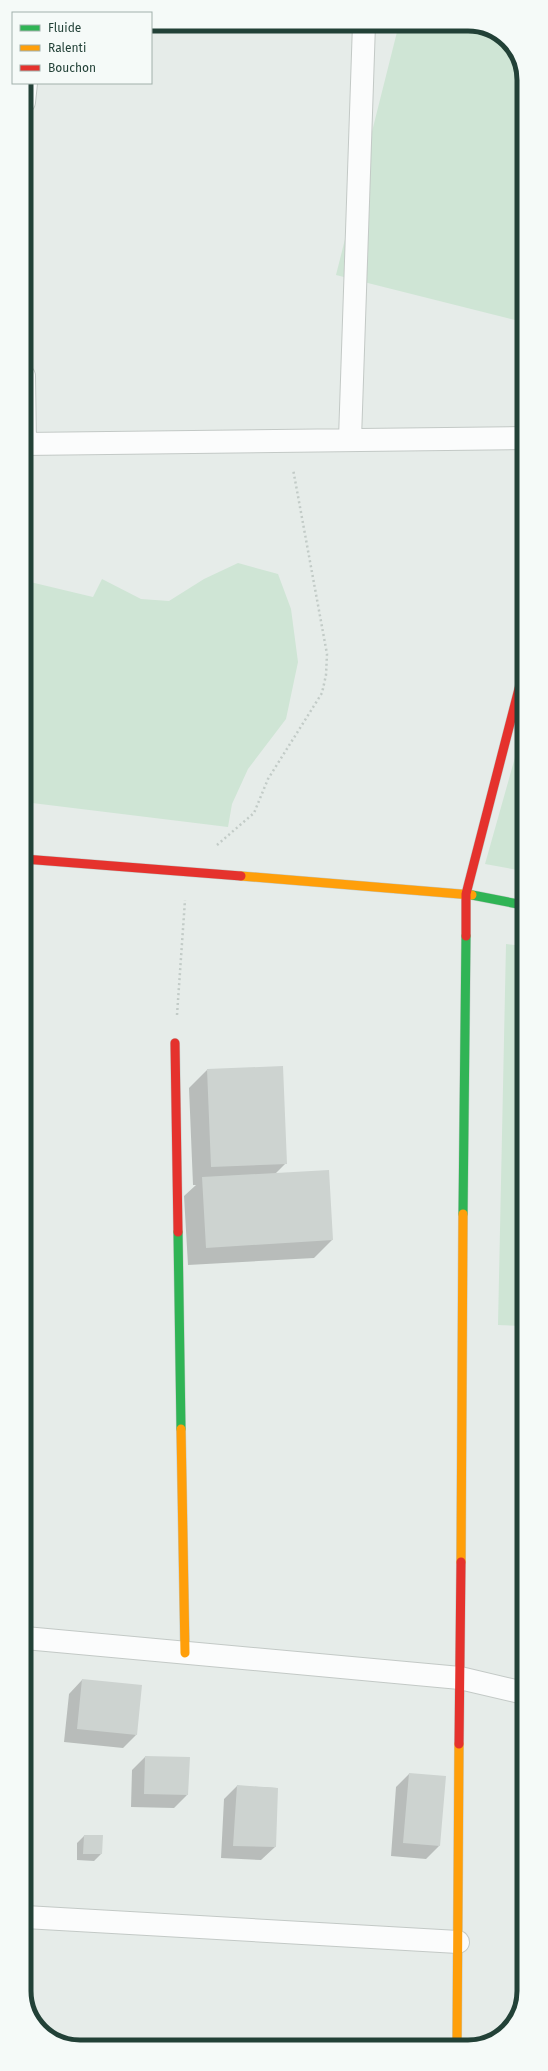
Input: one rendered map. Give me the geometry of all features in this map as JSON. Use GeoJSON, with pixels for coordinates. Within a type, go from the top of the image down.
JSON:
{"type":"FeatureCollection","features":[{"type":"Feature","properties":{"kind":"street"},"geometry":{"type":"LineString","coordinates":[[350,439],[364,31]]}},
{"type":"Feature","properties":{"kind":"street"},"geometry":{"type":"LineString","coordinates":[[31,444],[517,438]]}},
{"type":"Feature","properties":{"kind":"street"},"geometry":{"type":"LineString","coordinates":[[457,2040],[466,894],[517,696]]}},
{"type":"Feature","properties":{"kind":"street"},"geometry":{"type":"LineString","coordinates":[[31,860],[466,894],[517,904]]}},
{"type":"Feature","properties":{"kind":"street"},"geometry":{"type":"LineString","coordinates":[[175,1043],[185,1652]]}},
{"type":"Feature","properties":{"kind":"street"},"geometry":{"type":"LineString","coordinates":[[31,1639],[460,1678],[517,1690]]}},
{"type":"Feature","properties":{"kind":"street"},"geometry":{"type":"LineString","coordinates":[[31,1917],[458,1942]]}},
{"type":"Feature","properties":{"kind":"path"},"geometry":{"type":"LineString","coordinates":[[175,1043],[187,872],[254,813],[268,779],[322,693],[326,676],[327,654],[287,440]]}},
{"type":"Feature","properties":{"kind":"green space"},"geometry":{"type":"Polygon","coordinates":[[[397,31],[472,31],[493,38],[505,48],[510,55],[516,70],[517,80],[517,320],[336,275],[397,31]]]}},
{"type":"Feature","properties":{"kind":"green space"},"geometry":{"type":"Polygon","coordinates":[[[238,563],[278,574],[291,609],[298,662],[286,719],[248,769],[232,804],[228,827],[31,803],[31,582],[93,597],[102,579],[141,599],[169,601],[204,579],[238,563]]]}},
{"type":"Feature","properties":{"kind":"green space"},"geometry":{"type":"Polygon","coordinates":[[[517,750],[517,870],[485,864],[517,750]]]}},
{"type":"Feature","properties":{"kind":"green space"},"geometry":{"type":"Polygon","coordinates":[[[506,944],[517,945],[517,1326],[498,1325],[506,944]]]}},
{"type":"Feature","properties":{"kind":"building"},"geometry":{"type":"Polygon","coordinates":[[[283,1066],[287,1164],[211,1167],[207,1069],[283,1066]]]}},
{"type":"Feature","properties":{"kind":"building"},"geometry":{"type":"Polygon","coordinates":[[[329,1170],[333,1240],[206,1248],[202,1177],[329,1170]]]}},
{"type":"Feature","properties":{"kind":"building"},"geometry":{"type":"Polygon","coordinates":[[[82,1679],[142,1685],[137,1735],[77,1729],[82,1679]]]}},
{"type":"Feature","properties":{"kind":"building"},"geometry":{"type":"Polygon","coordinates":[[[145,1756],[190,1757],[188,1795],[144,1794],[145,1756]]]}},
{"type":"Feature","properties":{"kind":"building"},"geometry":{"type":"Polygon","coordinates":[[[409,1773],[446,1776],[440,1846],[403,1843],[409,1773]]]}},
{"type":"Feature","properties":{"kind":"building"},"geometry":{"type":"Polygon","coordinates":[[[237,1785],[278,1788],[276,1847],[233,1846],[237,1785]]]}},
{"type":"Feature","properties":{"kind":"building"},"geometry":{"type":"Polygon","coordinates":[[[84,1835],[103,1835],[102,1854],[83,1854],[84,1835]]]}},
{"type":"Feature","properties":{"kind":"traffic: fast"},"geometry":{"type":"LineString","coordinates":[[472,895],[517,904]]}},
{"type":"Feature","properties":{"kind":"traffic: fast"},"geometry":{"type":"LineString","coordinates":[[463,1214],[466,936]]}},
{"type":"Feature","properties":{"kind":"traffic: fast"},"geometry":{"type":"LineString","coordinates":[[178,1232],[181,1429]]}},
{"type":"Feature","properties":{"kind":"traffic: slow"},"geometry":{"type":"LineString","coordinates":[[241,876],[472,895]]}},
{"type":"Feature","properties":{"kind":"traffic: slow"},"geometry":{"type":"LineString","coordinates":[[461,1562],[463,1214]]}},
{"type":"Feature","properties":{"kind":"traffic: slow"},"geometry":{"type":"LineString","coordinates":[[181,1429],[185,1653]]}},
{"type":"Feature","properties":{"kind":"traffic: slow"},"geometry":{"type":"LineString","coordinates":[[457,2040],[459,1744]]}},
{"type":"Feature","properties":{"kind":"traffic: jam"},"geometry":{"type":"LineString","coordinates":[[466,936],[466,894],[517,696]]}},
{"type":"Feature","properties":{"kind":"traffic: jam"},"geometry":{"type":"LineString","coordinates":[[31,860],[241,876]]}},
{"type":"Feature","properties":{"kind":"traffic: jam"},"geometry":{"type":"LineString","coordinates":[[175,1043],[178,1232]]}},
{"type":"Feature","properties":{"kind":"traffic: jam"},"geometry":{"type":"LineString","coordinates":[[459,1744],[461,1562]]}}]}
